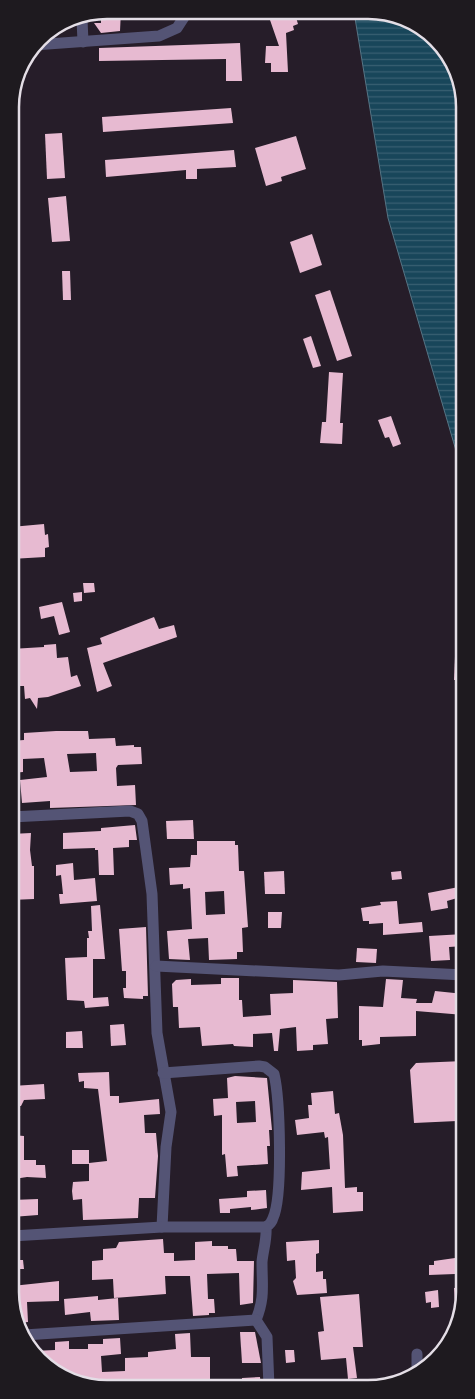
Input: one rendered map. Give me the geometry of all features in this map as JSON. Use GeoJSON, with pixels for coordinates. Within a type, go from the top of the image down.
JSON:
{"type":"FeatureCollection","features":[{"type":"Feature","properties":{"kind":"street"},"geometry":{"type":"LineString","coordinates":[[45,44],[159,36],[177,28],[182,19]]}},
{"type":"Feature","properties":{"kind":"street"},"geometry":{"type":"LineString","coordinates":[[82,22],[83,42]]}},
{"type":"Feature","properties":{"kind":"street"},"geometry":{"type":"LineString","coordinates":[[19,817],[130,811],[138,814],[142,821],[152,894],[157,1033],[171,1112],[166,1147],[162,1227]]}},
{"type":"Feature","properties":{"kind":"street"},"geometry":{"type":"LineString","coordinates":[[156,966],[339,975],[383,971],[456,975]]}},
{"type":"Feature","properties":{"kind":"street"},"geometry":{"type":"LineString","coordinates":[[163,1074],[259,1066],[265,1067],[274,1074],[280,1140],[278,1196],[273,1219],[266,1227],[267,1236],[262,1260],[263,1300],[256,1320]]}},
{"type":"Feature","properties":{"kind":"street"},"geometry":{"type":"LineString","coordinates":[[19,1236],[162,1227],[266,1227]]}},
{"type":"Feature","properties":{"kind":"street"},"geometry":{"type":"LineString","coordinates":[[30,1335],[256,1320]]}},
{"type":"Feature","properties":{"kind":"street"},"geometry":{"type":"LineString","coordinates":[[256,1320],[267,1338],[269,1380]]}},
{"type":"Feature","properties":{"kind":"street"},"geometry":{"type":"LineString","coordinates":[[417,1354],[417,1366]]}},
{"type":"Feature","properties":{"kind":"water"},"geometry":{"type":"Polygon","coordinates":[[[355,19],[386,20],[412,30],[422,37],[438,53],[452,78],[455,89],[456,451],[388,218],[355,19]]]}},
{"type":"Feature","properties":{"kind":"building"},"geometry":{"type":"Polygon","coordinates":[[[101,19],[121,19],[120,31],[101,33],[94,23],[101,23],[101,19]]]}},
{"type":"Feature","properties":{"kind":"building"},"geometry":{"type":"Polygon","coordinates":[[[296,19],[298,24],[293,26],[294,30],[286,33],[288,72],[271,72],[271,63],[265,63],[266,46],[279,46],[270,20],[296,19]]]}},
{"type":"Feature","properties":{"kind":"building"},"geometry":{"type":"Polygon","coordinates":[[[240,43],[242,81],[226,81],[226,59],[99,61],[99,48],[240,43]]]}},
{"type":"Feature","properties":{"kind":"building"},"geometry":{"type":"Polygon","coordinates":[[[231,108],[233,123],[103,132],[102,117],[231,108]]]}},
{"type":"Feature","properties":{"kind":"building"},"geometry":{"type":"Polygon","coordinates":[[[62,133],[65,178],[47,179],[45,134],[62,133]]]}},
{"type":"Feature","properties":{"kind":"building"},"geometry":{"type":"Polygon","coordinates":[[[296,136],[306,169],[281,177],[282,181],[266,186],[255,148],[296,136]]]}},
{"type":"Feature","properties":{"kind":"building"},"geometry":{"type":"Polygon","coordinates":[[[234,150],[236,167],[197,169],[197,179],[186,179],[186,170],[106,177],[105,160],[234,150]]]}},
{"type":"Feature","properties":{"kind":"building"},"geometry":{"type":"Polygon","coordinates":[[[66,196],[70,241],[52,242],[48,198],[66,196]]]}},
{"type":"Feature","properties":{"kind":"building"},"geometry":{"type":"Polygon","coordinates":[[[312,234],[322,265],[300,273],[290,242],[312,234]]]}},
{"type":"Feature","properties":{"kind":"building"},"geometry":{"type":"Polygon","coordinates":[[[62,271],[70,271],[71,300],[63,300],[62,271]]]}},
{"type":"Feature","properties":{"kind":"building"},"geometry":{"type":"Polygon","coordinates":[[[330,290],[352,356],[337,361],[315,295],[330,290]]]}},
{"type":"Feature","properties":{"kind":"building"},"geometry":{"type":"Polygon","coordinates":[[[311,336],[321,366],[313,368],[303,339],[311,336]]]}},
{"type":"Feature","properties":{"kind":"building"},"geometry":{"type":"Polygon","coordinates":[[[329,372],[343,373],[340,423],[343,423],[342,444],[320,443],[322,422],[326,422],[329,372]]]}},
{"type":"Feature","properties":{"kind":"building"},"geometry":{"type":"Polygon","coordinates":[[[391,416],[401,444],[393,447],[389,437],[385,438],[378,420],[391,416]]]}},
{"type":"Feature","properties":{"kind":"building"},"geometry":{"type":"Polygon","coordinates":[[[44,524],[45,535],[48,534],[49,547],[45,548],[45,557],[19,559],[19,526],[44,524]]]}},
{"type":"Feature","properties":{"kind":"building"},"geometry":{"type":"Polygon","coordinates":[[[83,583],[94,583],[95,592],[84,593],[83,583]]]}},
{"type":"Feature","properties":{"kind":"building"},"geometry":{"type":"Polygon","coordinates":[[[82,592],[82,601],[74,602],[73,593],[82,592]]]}},
{"type":"Feature","properties":{"kind":"building"},"geometry":{"type":"Polygon","coordinates":[[[62,602],[70,632],[59,635],[54,616],[41,619],[39,607],[62,602]]]}},
{"type":"Feature","properties":{"kind":"building"},"geometry":{"type":"Polygon","coordinates":[[[154,617],[159,629],[174,625],[177,637],[103,663],[112,686],[97,692],[87,648],[102,644],[100,638],[154,617]]]}},
{"type":"Feature","properties":{"kind":"building"},"geometry":{"type":"Polygon","coordinates":[[[56,644],[57,658],[68,657],[71,677],[77,675],[81,686],[48,697],[38,698],[37,709],[30,698],[25,699],[24,686],[19,686],[19,649],[44,647],[44,645],[56,644]]]}},
{"type":"Feature","properties":{"kind":"building"},"geometry":{"type":"Polygon","coordinates":[[[455,657],[456,657],[456,680],[454,680],[455,657]]]}},
{"type":"Feature","properties":{"kind":"building"},"geometry":{"type":"Polygon","coordinates":[[[88,731],[89,739],[115,738],[116,746],[134,745],[134,747],[141,747],[142,764],[118,765],[116,768],[117,786],[135,785],[136,805],[50,808],[50,801],[22,803],[20,780],[47,777],[44,758],[23,759],[23,772],[19,772],[19,740],[24,740],[24,733],[88,731]],[[96,753],[67,754],[70,772],[97,771],[96,753]]]}},
{"type":"Feature","properties":{"kind":"building"},"geometry":{"type":"Polygon","coordinates":[[[193,820],[194,839],[167,839],[166,821],[193,820]]]}},
{"type":"Feature","properties":{"kind":"building"},"geometry":{"type":"Polygon","coordinates":[[[135,825],[137,840],[129,840],[129,847],[113,848],[114,875],[99,875],[98,850],[95,850],[95,848],[63,849],[63,833],[101,831],[101,828],[135,825]]]}},
{"type":"Feature","properties":{"kind":"building"},"geometry":{"type":"Polygon","coordinates":[[[31,833],[30,850],[32,866],[34,866],[34,899],[19,900],[19,834],[31,833]]]}},
{"type":"Feature","properties":{"kind":"building"},"geometry":{"type":"Polygon","coordinates":[[[197,841],[235,841],[235,845],[238,845],[239,871],[244,871],[248,927],[242,928],[243,952],[237,952],[237,959],[209,960],[208,938],[188,939],[190,960],[169,959],[167,931],[192,929],[190,888],[183,889],[183,884],[170,885],[169,868],[190,867],[191,855],[197,855],[197,841]],[[224,891],[205,892],[206,915],[225,914],[224,891]]]}},
{"type":"Feature","properties":{"kind":"building"},"geometry":{"type":"Polygon","coordinates":[[[73,863],[74,880],[95,878],[97,901],[60,904],[59,894],[63,894],[61,875],[56,876],[56,865],[73,863]]]}},
{"type":"Feature","properties":{"kind":"building"},"geometry":{"type":"Polygon","coordinates":[[[284,871],[285,894],[265,894],[264,872],[284,871]]]}},
{"type":"Feature","properties":{"kind":"building"},"geometry":{"type":"Polygon","coordinates":[[[401,871],[402,879],[392,880],[391,872],[401,871]]]}},
{"type":"Feature","properties":{"kind":"building"},"geometry":{"type":"Polygon","coordinates":[[[456,888],[456,898],[447,901],[448,908],[431,911],[428,893],[456,888]]]}},
{"type":"Feature","properties":{"kind":"building"},"geometry":{"type":"Polygon","coordinates":[[[397,901],[399,924],[422,922],[423,932],[383,935],[383,923],[369,924],[369,921],[363,921],[361,908],[381,905],[380,902],[397,901]]]}},
{"type":"Feature","properties":{"kind":"building"},"geometry":{"type":"Polygon","coordinates":[[[100,905],[105,959],[93,959],[93,998],[108,997],[109,1006],[85,1008],[84,1001],[67,1000],[65,958],[87,957],[88,931],[92,931],[91,906],[100,905]]]}},
{"type":"Feature","properties":{"kind":"building"},"geometry":{"type":"Polygon","coordinates":[[[268,912],[282,912],[281,928],[268,928],[268,912]]]}},
{"type":"Feature","properties":{"kind":"building"},"geometry":{"type":"Polygon","coordinates":[[[146,927],[148,996],[143,996],[143,999],[124,998],[123,988],[126,988],[126,971],[122,971],[119,929],[146,927]]]}},
{"type":"Feature","properties":{"kind":"building"},"geometry":{"type":"Polygon","coordinates":[[[456,934],[456,947],[449,947],[450,960],[431,961],[429,936],[456,934]]]}},
{"type":"Feature","properties":{"kind":"building"},"geometry":{"type":"Polygon","coordinates":[[[357,948],[377,949],[376,963],[356,962],[357,948]]]}},
{"type":"Feature","properties":{"kind":"building"},"geometry":{"type":"Polygon","coordinates":[[[221,978],[239,978],[239,1000],[242,1000],[243,1017],[271,1015],[270,994],[293,993],[293,980],[337,982],[338,1018],[326,1019],[328,1044],[313,1045],[313,1050],[297,1051],[296,1027],[280,1029],[278,1051],[274,1051],[272,1033],[253,1034],[253,1047],[234,1046],[233,1044],[202,1046],[200,1027],[179,1028],[178,1007],[173,1007],[172,984],[176,980],[191,979],[191,985],[221,984],[221,978]]]}},
{"type":"Feature","properties":{"kind":"building"},"geometry":{"type":"Polygon","coordinates":[[[386,979],[403,980],[401,998],[417,999],[416,1003],[432,1003],[435,991],[456,993],[456,1014],[416,1011],[416,1036],[380,1037],[380,1044],[362,1046],[362,1040],[359,1040],[359,1006],[383,1007],[386,979]]]}},
{"type":"Feature","properties":{"kind":"building"},"geometry":{"type":"Polygon","coordinates":[[[124,1024],[126,1045],[111,1046],[110,1025],[124,1024]]]}},
{"type":"Feature","properties":{"kind":"building"},"geometry":{"type":"Polygon","coordinates":[[[82,1031],[83,1048],[66,1048],[66,1032],[82,1031]]]}},
{"type":"Feature","properties":{"kind":"building"},"geometry":{"type":"Polygon","coordinates":[[[456,1061],[456,1121],[414,1123],[410,1070],[416,1063],[456,1061]]]}},
{"type":"Feature","properties":{"kind":"building"},"geometry":{"type":"Polygon","coordinates":[[[109,1072],[110,1096],[119,1096],[119,1103],[159,1099],[160,1114],[144,1115],[145,1133],[156,1133],[158,1156],[155,1198],[139,1198],[138,1218],[83,1220],[82,1199],[73,1200],[72,1191],[73,1182],[89,1181],[89,1164],[72,1164],[72,1150],[89,1150],[89,1163],[107,1161],[98,1089],[84,1088],[84,1081],[79,1082],[78,1073],[109,1072]]]}},
{"type":"Feature","properties":{"kind":"building"},"geometry":{"type":"Polygon","coordinates":[[[235,1076],[267,1078],[272,1130],[269,1130],[270,1146],[267,1146],[268,1164],[237,1166],[238,1176],[227,1177],[225,1154],[222,1155],[222,1115],[214,1116],[213,1099],[228,1098],[227,1078],[235,1076]],[[255,1101],[236,1102],[237,1123],[256,1122],[255,1101]]]}},
{"type":"Feature","properties":{"kind":"building"},"geometry":{"type":"Polygon","coordinates":[[[44,1084],[45,1099],[24,1100],[21,1106],[19,1106],[19,1086],[44,1084]]]}},
{"type":"Feature","properties":{"kind":"building"},"geometry":{"type":"Polygon","coordinates":[[[333,1091],[335,1114],[339,1113],[343,1135],[345,1188],[357,1187],[357,1192],[363,1192],[363,1211],[333,1213],[332,1187],[301,1190],[302,1172],[330,1169],[328,1137],[325,1138],[324,1132],[297,1135],[295,1120],[309,1118],[308,1105],[312,1105],[311,1093],[333,1091]]]}},
{"type":"Feature","properties":{"kind":"building"},"geometry":{"type":"Polygon","coordinates":[[[19,1136],[24,1136],[24,1160],[36,1160],[36,1165],[45,1165],[46,1178],[19,1178],[19,1136]]]}},
{"type":"Feature","properties":{"kind":"building"},"geometry":{"type":"Polygon","coordinates":[[[266,1190],[267,1208],[251,1210],[251,1207],[230,1209],[230,1213],[220,1213],[219,1199],[247,1197],[247,1191],[266,1190]]]}},
{"type":"Feature","properties":{"kind":"building"},"geometry":{"type":"Polygon","coordinates":[[[38,1199],[38,1215],[19,1216],[19,1200],[38,1199]]]}},
{"type":"Feature","properties":{"kind":"building"},"geometry":{"type":"Polygon","coordinates":[[[163,1239],[164,1253],[174,1253],[174,1261],[195,1260],[195,1242],[212,1241],[212,1246],[228,1246],[228,1249],[236,1249],[237,1261],[254,1261],[253,1303],[240,1305],[239,1273],[207,1274],[208,1299],[214,1299],[215,1313],[193,1316],[190,1276],[165,1276],[166,1294],[114,1298],[113,1279],[92,1280],[92,1261],[103,1260],[103,1249],[116,1248],[119,1242],[163,1239]]]}},
{"type":"Feature","properties":{"kind":"building"},"geometry":{"type":"Polygon","coordinates":[[[319,1240],[319,1253],[316,1254],[316,1272],[323,1271],[323,1279],[326,1279],[327,1293],[297,1295],[293,1281],[296,1278],[295,1260],[287,1261],[286,1242],[319,1240]]]}},
{"type":"Feature","properties":{"kind":"building"},"geometry":{"type":"Polygon","coordinates":[[[455,1258],[455,1274],[429,1275],[429,1265],[434,1265],[434,1261],[455,1258]]]}},
{"type":"Feature","properties":{"kind":"building"},"geometry":{"type":"Polygon","coordinates":[[[19,1260],[23,1260],[24,1269],[19,1269],[19,1260]]]}},
{"type":"Feature","properties":{"kind":"building"},"geometry":{"type":"Polygon","coordinates":[[[59,1281],[59,1301],[27,1302],[28,1322],[24,1322],[20,1310],[19,1285],[59,1281]]]}},
{"type":"Feature","properties":{"kind":"building"},"geometry":{"type":"Polygon","coordinates":[[[454,1288],[456,1288],[455,1304],[454,1288]]]}},
{"type":"Feature","properties":{"kind":"building"},"geometry":{"type":"Polygon","coordinates":[[[438,1290],[439,1307],[431,1308],[431,1302],[426,1303],[425,1292],[438,1290]]]}},
{"type":"Feature","properties":{"kind":"building"},"geometry":{"type":"Polygon","coordinates":[[[359,1294],[363,1347],[353,1347],[357,1378],[348,1379],[346,1358],[321,1360],[318,1332],[324,1331],[320,1297],[359,1294]]]}},
{"type":"Feature","properties":{"kind":"building"},"geometry":{"type":"Polygon","coordinates":[[[98,1296],[98,1300],[118,1298],[119,1320],[91,1321],[90,1312],[65,1315],[64,1299],[98,1296]]]}},
{"type":"Feature","properties":{"kind":"building"},"geometry":{"type":"Polygon","coordinates":[[[240,1332],[255,1332],[261,1363],[242,1363],[240,1332]]]}},
{"type":"Feature","properties":{"kind":"building"},"geometry":{"type":"Polygon","coordinates":[[[190,1333],[191,1357],[210,1357],[210,1380],[89,1379],[62,1369],[41,1351],[55,1350],[55,1342],[69,1341],[69,1349],[88,1349],[88,1344],[103,1344],[103,1339],[120,1338],[121,1354],[101,1356],[102,1372],[125,1371],[125,1358],[148,1357],[148,1352],[176,1349],[175,1334],[190,1333]]]}},
{"type":"Feature","properties":{"kind":"building"},"geometry":{"type":"Polygon","coordinates":[[[285,1350],[294,1350],[295,1362],[286,1363],[285,1350]]]}},
{"type":"Feature","properties":{"kind":"building"},"geometry":{"type":"Polygon","coordinates":[[[260,1377],[260,1380],[242,1380],[242,1378],[260,1377]]]}}]}
